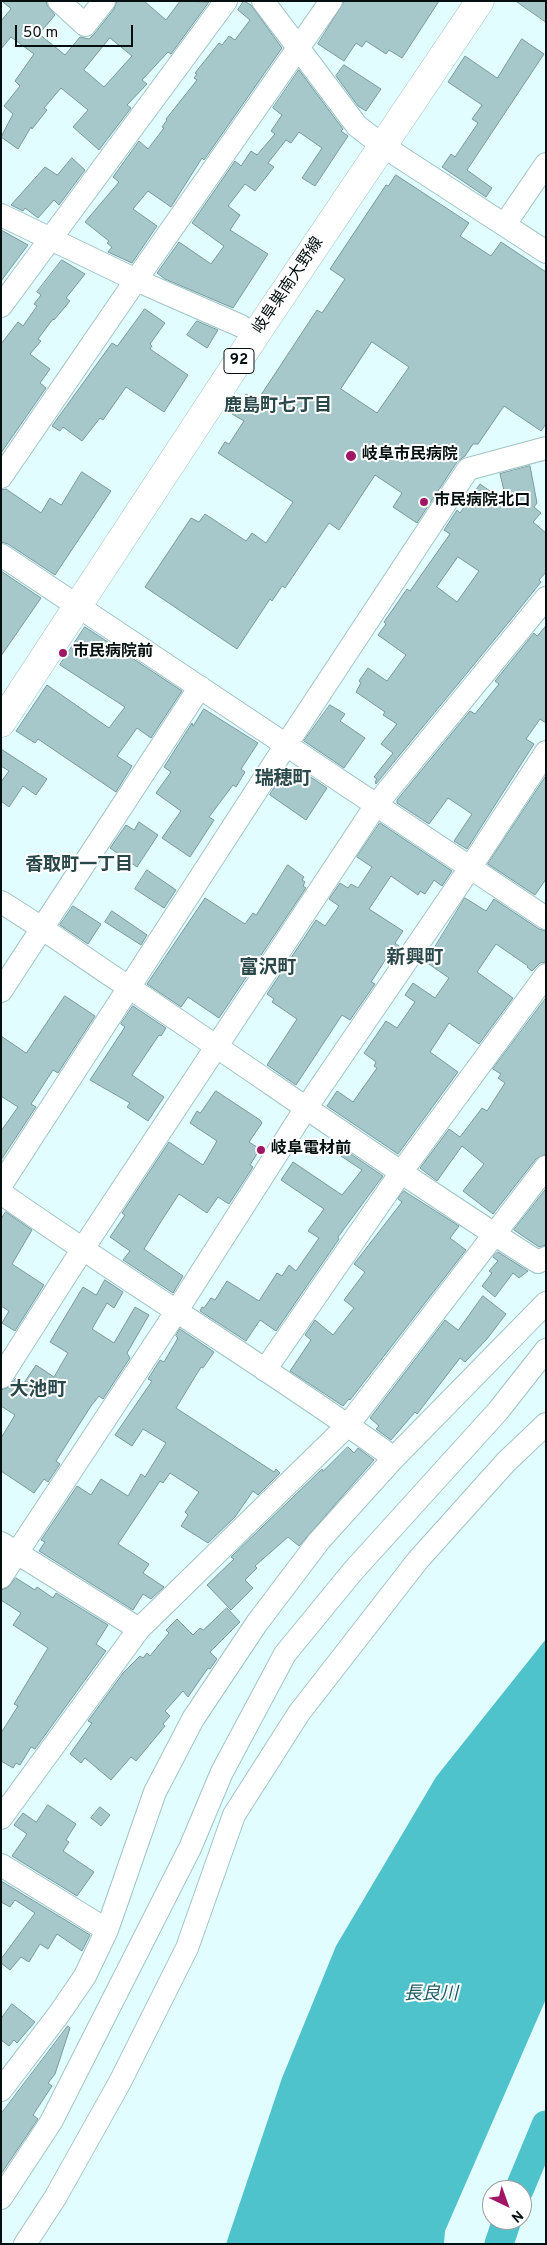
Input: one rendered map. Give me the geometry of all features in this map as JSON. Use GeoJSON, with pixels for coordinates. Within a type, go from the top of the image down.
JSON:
{"type":"FeatureCollection","features":[{"type":"Feature","properties":{"kind":"main road","name":"岐阜巣南大野線"},"geometry":{"type":"LineString","coordinates":[[1,688],[71,600],[376,141],[459,1]]}},
{"type":"Feature","properties":{"kind":"main road","name":"岐阜巣南大野線"},"geometry":{"type":"LineString","coordinates":[[1,722],[71,600],[241,326],[480,1]]}},
{"type":"Feature","properties":{"kind":"street"},"geometry":{"type":"LineString","coordinates":[[59,1],[85,24],[104,1]]}},
{"type":"Feature","properties":{"kind":"street"},"geometry":{"type":"LineString","coordinates":[[1,306],[226,1]]}},
{"type":"Feature","properties":{"kind":"street"},"geometry":{"type":"LineString","coordinates":[[264,1],[357,126],[376,141],[546,252]]}},
{"type":"Feature","properties":{"kind":"street"},"geometry":{"type":"LineString","coordinates":[[1,477],[331,1]]}},
{"type":"Feature","properties":{"kind":"street"},"geometry":{"type":"LineString","coordinates":[[505,224],[546,164]]}},
{"type":"Feature","properties":{"kind":"street"},"geometry":{"type":"LineString","coordinates":[[1,214],[50,240],[241,326]]}},
{"type":"Feature","properties":{"kind":"street"},"geometry":{"type":"LineString","coordinates":[[1,1185],[286,745],[468,469],[546,448]]}},
{"type":"Feature","properties":{"kind":"street"},"geometry":{"type":"LineString","coordinates":[[1,554],[546,918]]}},
{"type":"Feature","properties":{"kind":"street"},"geometry":{"type":"LineString","coordinates":[[1,1377],[82,1250],[376,805],[546,598]]}},
{"type":"Feature","properties":{"kind":"street"},"geometry":{"type":"LineString","coordinates":[[1,991],[200,687]]}},
{"type":"Feature","properties":{"kind":"street"},"geometry":{"type":"LineString","coordinates":[[1,1577],[9,1548],[176,1312],[306,1108],[470,868],[546,752]]}},
{"type":"Feature","properties":{"kind":"street"},"geometry":{"type":"LineString","coordinates":[[1,902],[43,928],[129,988],[217,1045],[306,1108],[493,1234],[538,1262],[546,1258]]}},
{"type":"Feature","properties":{"kind":"street"},"geometry":{"type":"LineString","coordinates":[[265,1370],[402,1171],[546,975]]}},
{"type":"Feature","properties":{"kind":"street"},"geometry":{"type":"LineString","coordinates":[[1,1818],[139,1629],[348,1424],[546,1167]]}},
{"type":"Feature","properties":{"kind":"street"},"geometry":{"type":"LineString","coordinates":[[1,1193],[82,1250],[348,1424],[394,1458]]}},
{"type":"Feature","properties":{"kind":"street"},"geometry":{"type":"LineString","coordinates":[[1,2090],[59,2014],[85,1976],[107,1930],[155,1792],[193,1719],[257,1623],[319,1541],[394,1458],[546,1303]]}},
{"type":"Feature","properties":{"kind":"street"},"geometry":{"type":"LineString","coordinates":[[1,2198],[51,2122],[190,1848],[222,1772],[285,1654],[353,1571],[498,1411],[542,1355]]}},
{"type":"Feature","properties":{"kind":"street"},"geometry":{"type":"LineString","coordinates":[[25,2244],[55,2198],[120,2082],[187,1948],[234,1815],[299,1713],[418,1560],[506,1462],[546,1424]]}},
{"type":"Feature","properties":{"kind":"street"},"geometry":{"type":"LineString","coordinates":[[9,1548],[139,1629]]}},
{"type":"Feature","properties":{"kind":"street"},"geometry":{"type":"LineString","coordinates":[[1,1865],[107,1930]]}},
{"type":"Feature","properties":{"kind":"water","name":"長良川"},"geometry":{"type":"Polygon","coordinates":[[[546,1639],[546,1999],[445,2231],[444,2244],[226,2244],[282,2078],[336,1946],[436,1777],[546,1639]]]}},
{"type":"Feature","properties":{"kind":"building"},"geometry":{"type":"Polygon","coordinates":[[[2,1],[46,1],[55,15],[39,34],[65,55],[80,37],[89,39],[95,33],[114,9],[117,1],[144,1],[166,20],[180,1],[209,2],[171,54],[168,52],[142,80],[147,84],[127,105],[131,108],[99,150],[73,127],[88,110],[61,88],[44,108],[47,110],[32,129],[31,127],[18,149],[1,137],[13,114],[4,106],[20,86],[15,81],[34,54],[11,37],[1,49],[1,21],[11,9],[2,1]],[[110,38],[84,70],[104,87],[132,56],[110,38]]]}},
{"type":"Feature","properties":{"kind":"building"},"geometry":{"type":"Polygon","coordinates":[[[244,1],[251,5],[282,48],[204,160],[202,158],[171,207],[148,191],[133,209],[157,226],[132,263],[108,252],[112,247],[107,243],[109,241],[85,222],[119,182],[113,177],[139,141],[148,149],[164,128],[162,127],[166,119],[197,80],[194,78],[197,74],[195,73],[219,43],[222,45],[229,36],[235,40],[250,20],[238,10],[244,1]]]}},
{"type":"Feature","properties":{"kind":"building"},"geometry":{"type":"Polygon","coordinates":[[[345,1],[439,1],[402,58],[389,50],[386,54],[366,41],[362,47],[356,43],[344,61],[318,44],[345,1]]]}},
{"type":"Feature","properties":{"kind":"building"},"geometry":{"type":"Polygon","coordinates":[[[516,1],[546,1],[546,22],[516,1]]]}},
{"type":"Feature","properties":{"kind":"building"},"geometry":{"type":"Polygon","coordinates":[[[522,39],[544,54],[467,170],[492,188],[486,197],[442,167],[451,154],[455,157],[478,123],[472,119],[482,105],[448,82],[465,56],[497,78],[522,39]]]}},
{"type":"Feature","properties":{"kind":"building"},"geometry":{"type":"Polygon","coordinates":[[[344,65],[381,89],[366,111],[358,106],[336,76],[344,65]]]}},
{"type":"Feature","properties":{"kind":"building"},"geometry":{"type":"Polygon","coordinates":[[[299,70],[343,129],[341,131],[348,136],[315,186],[302,178],[322,148],[299,132],[291,143],[286,140],[268,163],[274,167],[255,191],[245,184],[228,206],[240,215],[230,230],[268,254],[233,308],[165,279],[157,273],[179,242],[211,264],[224,246],[192,223],[235,161],[241,166],[251,151],[257,155],[275,134],[271,131],[282,115],[273,108],[299,70]]]}},
{"type":"Feature","properties":{"kind":"building"},"geometry":{"type":"Polygon","coordinates":[[[72,158],[85,170],[59,205],[54,200],[38,218],[25,208],[23,211],[11,205],[45,167],[57,175],[72,158]]]}},
{"type":"Feature","properties":{"kind":"building","name":"岐阜市民病院"},"geometry":{"type":"Polygon","coordinates":[[[396,175],[469,223],[460,236],[491,256],[501,242],[546,272],[546,424],[541,431],[504,406],[478,444],[473,444],[465,456],[457,462],[417,523],[393,507],[402,493],[375,475],[339,530],[329,523],[285,588],[282,586],[272,601],[270,599],[237,649],[145,587],[191,518],[199,522],[205,514],[246,541],[252,533],[266,543],[293,502],[218,453],[225,442],[229,444],[244,421],[232,414],[246,394],[257,401],[317,310],[322,313],[345,279],[330,269],[386,185],[388,186],[396,175]],[[372,342],[341,389],[377,413],[409,367],[372,342]]]}},
{"type":"Feature","properties":{"kind":"building"},"geometry":{"type":"Polygon","coordinates":[[[1,230],[28,245],[1,281],[1,230]]]}},
{"type":"Feature","properties":{"kind":"building"},"geometry":{"type":"Polygon","coordinates":[[[62,260],[85,274],[66,298],[70,301],[53,319],[38,339],[41,341],[30,354],[50,369],[40,383],[46,388],[1,453],[1,344],[18,322],[23,326],[37,306],[34,304],[41,295],[37,292],[62,260]]]}},
{"type":"Feature","properties":{"kind":"building"},"geometry":{"type":"Polygon","coordinates":[[[145,309],[165,323],[150,344],[152,346],[150,349],[188,375],[164,412],[126,387],[103,420],[100,418],[82,441],[63,427],[60,431],[52,426],[112,343],[117,346],[145,309]]]}},
{"type":"Feature","properties":{"kind":"building"},"geometry":{"type":"Polygon","coordinates":[[[197,321],[218,330],[207,348],[187,335],[197,321]]]}},
{"type":"Feature","properties":{"kind":"building"},"geometry":{"type":"Polygon","coordinates":[[[530,466],[537,503],[534,507],[541,513],[533,522],[546,533],[546,572],[539,580],[541,582],[513,617],[376,784],[377,779],[374,777],[393,753],[381,744],[397,724],[383,715],[385,712],[356,692],[361,683],[359,681],[368,668],[387,681],[406,655],[378,635],[386,624],[384,622],[407,589],[410,591],[450,534],[444,530],[457,510],[460,513],[480,484],[507,503],[500,474],[530,466]],[[458,557],[437,587],[457,602],[479,571],[458,557]]]}},
{"type":"Feature","properties":{"kind":"building"},"geometry":{"type":"Polygon","coordinates":[[[82,472],[111,491],[55,575],[8,544],[1,542],[1,490],[6,489],[41,513],[50,498],[61,505],[82,472]]]}},
{"type":"Feature","properties":{"kind":"building"},"geometry":{"type":"Polygon","coordinates":[[[1,571],[41,598],[1,656],[1,571]]]}},
{"type":"Feature","properties":{"kind":"building"},"geometry":{"type":"Polygon","coordinates":[[[546,626],[546,723],[540,719],[526,739],[534,744],[467,849],[454,841],[472,814],[448,798],[429,824],[397,803],[397,800],[470,711],[475,714],[499,684],[495,681],[534,633],[537,636],[546,626]]]}},
{"type":"Feature","properties":{"kind":"building"},"geometry":{"type":"Polygon","coordinates":[[[85,627],[182,691],[151,738],[137,728],[117,756],[132,766],[116,792],[38,739],[35,743],[16,731],[47,685],[109,728],[125,707],[60,665],[85,627]]]}},
{"type":"Feature","properties":{"kind":"building"},"geometry":{"type":"Polygon","coordinates":[[[330,705],[345,714],[340,721],[365,738],[344,768],[304,741],[330,705]]]}},
{"type":"Feature","properties":{"kind":"building"},"geometry":{"type":"Polygon","coordinates":[[[204,709],[258,743],[241,769],[245,772],[236,787],[233,785],[209,817],[214,820],[190,857],[162,838],[181,811],[156,793],[171,772],[164,767],[192,723],[193,726],[204,709]]]}},
{"type":"Feature","properties":{"kind":"building"},"geometry":{"type":"Polygon","coordinates":[[[1,749],[47,779],[36,795],[23,786],[9,807],[1,801],[1,782],[9,771],[1,766],[1,749]]]}},
{"type":"Feature","properties":{"kind":"building"},"geometry":{"type":"Polygon","coordinates":[[[286,768],[302,779],[306,774],[327,788],[306,820],[270,795],[286,768]]]}},
{"type":"Feature","properties":{"kind":"building"},"geometry":{"type":"Polygon","coordinates":[[[546,776],[546,879],[535,895],[488,864],[546,776]]]}},
{"type":"Feature","properties":{"kind":"building"},"geometry":{"type":"Polygon","coordinates":[[[139,822],[158,835],[137,867],[110,848],[126,825],[134,830],[139,822]]]}},
{"type":"Feature","properties":{"kind":"building"},"geometry":{"type":"Polygon","coordinates":[[[380,823],[452,871],[442,886],[434,880],[425,894],[420,891],[418,895],[391,876],[369,909],[403,931],[395,943],[400,947],[390,962],[386,959],[371,982],[375,984],[350,1020],[342,1015],[296,1085],[267,1065],[297,1019],[272,1002],[274,999],[267,994],[316,920],[325,926],[339,906],[329,899],[340,883],[348,888],[351,884],[358,888],[372,867],[357,857],[380,823]]]}},
{"type":"Feature","properties":{"kind":"building"},"geometry":{"type":"Polygon","coordinates":[[[288,865],[304,877],[302,880],[305,882],[303,886],[306,888],[219,1018],[188,997],[181,1007],[147,984],[205,898],[245,924],[253,913],[256,915],[288,865]]]}},
{"type":"Feature","properties":{"kind":"building"},"geometry":{"type":"Polygon","coordinates":[[[147,870],[176,890],[164,908],[135,889],[147,870]]]}},
{"type":"Feature","properties":{"kind":"building"},"geometry":{"type":"Polygon","coordinates":[[[465,898],[486,911],[494,899],[539,929],[546,931],[546,962],[540,963],[532,971],[528,966],[496,944],[477,972],[513,998],[479,1044],[449,1023],[430,1052],[458,1072],[398,1154],[327,1106],[337,1091],[353,1102],[377,1068],[374,1066],[376,1062],[364,1053],[386,1021],[397,1028],[415,1002],[405,995],[413,983],[435,998],[449,978],[426,962],[465,898]]]}},
{"type":"Feature","properties":{"kind":"building"},"geometry":{"type":"Polygon","coordinates":[[[73,906],[101,924],[88,944],[60,925],[73,906]]]}},
{"type":"Feature","properties":{"kind":"building"},"geometry":{"type":"Polygon","coordinates":[[[112,911],[147,935],[141,945],[105,922],[112,911]]]}},
{"type":"Feature","properties":{"kind":"building"},"geometry":{"type":"Polygon","coordinates":[[[65,996],[95,1016],[58,1073],[53,1070],[31,1104],[36,1107],[1,1160],[1,1131],[18,1107],[1,1096],[1,1036],[26,1053],[65,996]]]}},
{"type":"Feature","properties":{"kind":"building"},"geometry":{"type":"Polygon","coordinates":[[[546,998],[546,1154],[536,1159],[493,1214],[463,1191],[484,1164],[462,1146],[437,1181],[420,1168],[449,1129],[460,1137],[482,1108],[487,1111],[505,1083],[498,1078],[501,1074],[493,1069],[546,998]]]}},
{"type":"Feature","properties":{"kind":"building"},"geometry":{"type":"Polygon","coordinates":[[[133,1006],[166,1028],[161,1036],[159,1035],[132,1075],[164,1097],[148,1121],[127,1107],[130,1103],[90,1080],[125,1027],[121,1024],[133,1006]]]}},
{"type":"Feature","properties":{"kind":"building"},"geometry":{"type":"Polygon","coordinates":[[[216,1091],[260,1120],[262,1123],[249,1142],[260,1149],[250,1165],[253,1167],[229,1204],[218,1197],[207,1213],[179,1194],[144,1249],[183,1276],[173,1293],[123,1260],[130,1251],[110,1237],[125,1215],[122,1213],[169,1142],[203,1165],[217,1141],[190,1123],[197,1111],[200,1113],[216,1091]]]}},
{"type":"Feature","properties":{"kind":"building"},"geometry":{"type":"Polygon","coordinates":[[[342,1148],[383,1176],[338,1237],[339,1239],[276,1331],[260,1320],[246,1341],[200,1311],[211,1298],[215,1300],[227,1281],[259,1301],[277,1273],[282,1276],[289,1265],[296,1271],[319,1238],[308,1231],[324,1209],[281,1180],[293,1162],[342,1195],[362,1170],[338,1154],[342,1148]]]}},
{"type":"Feature","properties":{"kind":"building"},"geometry":{"type":"Polygon","coordinates":[[[546,1189],[546,1245],[539,1247],[514,1230],[546,1189]]]}},
{"type":"Feature","properties":{"kind":"building"},"geometry":{"type":"Polygon","coordinates":[[[404,1191],[459,1226],[450,1238],[466,1250],[350,1400],[343,1406],[290,1371],[311,1340],[305,1335],[315,1320],[333,1335],[354,1308],[344,1300],[365,1272],[354,1264],[402,1202],[398,1199],[404,1191]]]}},
{"type":"Feature","properties":{"kind":"building"},"geometry":{"type":"Polygon","coordinates":[[[6,1212],[32,1230],[12,1264],[44,1285],[15,1331],[2,1323],[9,1311],[1,1306],[1,1219],[6,1212]]]}},
{"type":"Feature","properties":{"kind":"building"},"geometry":{"type":"Polygon","coordinates":[[[498,1252],[528,1271],[519,1278],[513,1273],[495,1297],[482,1286],[492,1273],[489,1271],[498,1261],[493,1257],[498,1252]]]}},
{"type":"Feature","properties":{"kind":"building"},"geometry":{"type":"Polygon","coordinates":[[[105,1280],[123,1292],[114,1308],[107,1303],[92,1329],[114,1343],[135,1307],[149,1315],[127,1353],[130,1358],[103,1399],[99,1396],[91,1406],[56,1461],[60,1464],[48,1482],[44,1479],[34,1493],[1,1471],[1,1438],[15,1415],[1,1406],[1,1390],[7,1388],[16,1378],[24,1383],[36,1365],[54,1377],[68,1353],[50,1342],[83,1287],[96,1295],[105,1280]]]}},
{"type":"Feature","properties":{"kind":"building"},"geometry":{"type":"Polygon","coordinates":[[[483,1296],[506,1314],[487,1339],[465,1362],[460,1358],[417,1414],[415,1412],[391,1440],[376,1429],[379,1426],[370,1418],[445,1320],[458,1330],[483,1296]]]}},
{"type":"Feature","properties":{"kind":"building"},"geometry":{"type":"Polygon","coordinates":[[[180,1329],[214,1352],[203,1368],[201,1367],[176,1408],[274,1472],[276,1469],[280,1473],[258,1495],[253,1491],[235,1517],[208,1543],[181,1526],[188,1515],[185,1512],[199,1492],[170,1473],[163,1483],[160,1481],[118,1544],[149,1564],[143,1573],[164,1587],[151,1599],[143,1594],[133,1610],[39,1551],[45,1542],[41,1540],[77,1486],[91,1495],[101,1479],[128,1496],[141,1474],[145,1477],[166,1443],[143,1429],[132,1446],[115,1435],[152,1381],[148,1379],[160,1360],[164,1362],[178,1338],[176,1336],[180,1329]]]}},
{"type":"Feature","properties":{"kind":"building"},"geometry":{"type":"Polygon","coordinates":[[[348,1447],[354,1453],[358,1448],[374,1460],[299,1546],[288,1537],[255,1566],[257,1568],[245,1580],[253,1588],[231,1610],[207,1585],[234,1559],[231,1557],[322,1469],[323,1471],[348,1447]]]}},
{"type":"Feature","properties":{"kind":"building"},"geometry":{"type":"Polygon","coordinates":[[[16,1578],[35,1590],[37,1587],[53,1598],[56,1593],[108,1625],[96,1644],[106,1651],[35,1749],[31,1747],[20,1765],[16,1763],[13,1768],[1,1761],[1,1733],[18,1706],[14,1704],[48,1648],[13,1625],[21,1613],[1,1600],[1,1590],[7,1588],[16,1578]]]}},
{"type":"Feature","properties":{"kind":"building"},"geometry":{"type":"Polygon","coordinates":[[[227,1608],[240,1622],[210,1652],[217,1659],[210,1669],[208,1668],[188,1697],[183,1691],[165,1711],[170,1716],[163,1724],[165,1726],[136,1761],[131,1757],[111,1780],[85,1758],[81,1763],[70,1754],[92,1723],[88,1721],[123,1673],[140,1656],[143,1658],[147,1653],[150,1656],[169,1633],[166,1630],[177,1619],[193,1635],[200,1628],[203,1630],[227,1608]]]}},
{"type":"Feature","properties":{"kind":"building"},"geometry":{"type":"Polygon","coordinates":[[[48,1805],[76,1824],[66,1840],[69,1842],[63,1851],[94,1872],[77,1896],[12,1856],[27,1834],[14,1825],[23,1813],[36,1822],[48,1805]]]}},
{"type":"Feature","properties":{"kind":"building"},"geometry":{"type":"Polygon","coordinates":[[[100,1807],[110,1815],[101,1826],[91,1818],[100,1807]]]}},
{"type":"Feature","properties":{"kind":"building"},"geometry":{"type":"Polygon","coordinates":[[[1,1881],[90,1935],[82,1951],[57,1934],[48,1949],[40,1944],[29,1962],[21,1957],[10,1970],[1,1963],[1,1959],[35,1913],[15,1900],[10,1907],[1,1902],[1,1881]]]}},
{"type":"Feature","properties":{"kind":"building"},"geometry":{"type":"Polygon","coordinates":[[[12,2004],[35,2022],[17,2043],[14,2040],[9,2046],[1,2040],[1,2019],[12,2004]]]}},
{"type":"Feature","properties":{"kind":"building"},"geometry":{"type":"Polygon","coordinates":[[[68,2026],[70,2028],[55,2074],[48,2083],[52,2086],[33,2115],[38,2119],[1,2174],[1,2114],[68,2026]]]}},
{"type":"Feature","properties":{"kind":"waterway","name":"長良川"},"geometry":{"type":"LineString","coordinates":[[523,2180],[546,2125]]}},
{"type":"Feature","properties":{"kind":"waterway","name":"長良川"},"geometry":{"type":"LineString","coordinates":[[499,2244],[504,2230]]}},
{"type":"Feature","properties":{"kind":"place","name":"岐阜市民病院"},"geometry":{"type":"Point","coordinates":[351,456]}},
{"type":"Feature","properties":{"kind":"place","name":"市民病院北口"},"geometry":{"type":"Point","coordinates":[424,502]}},
{"type":"Feature","properties":{"kind":"place","name":"市民病院前"},"geometry":{"type":"Point","coordinates":[63,653]}},
{"type":"Feature","properties":{"kind":"place","name":"岐阜電材前"},"geometry":{"type":"Point","coordinates":[261,1150]}},
{"type":"Feature","properties":{"kind":"district","name":"鹿島町七丁目"},"geometry":{"type":"Point","coordinates":[278,407]}},
{"type":"Feature","properties":{"kind":"district","name":"瑞穂町"},"geometry":{"type":"Point","coordinates":[283,780]}},
{"type":"Feature","properties":{"kind":"district","name":"香取町一丁目"},"geometry":{"type":"Point","coordinates":[79,866]}},
{"type":"Feature","properties":{"kind":"district","name":"新興町"},"geometry":{"type":"Point","coordinates":[415,959]}},
{"type":"Feature","properties":{"kind":"district","name":"富沢町"},"geometry":{"type":"Point","coordinates":[268,969]}},
{"type":"Feature","properties":{"kind":"district","name":"大池町"},"geometry":{"type":"Point","coordinates":[38,1391]}}]}
